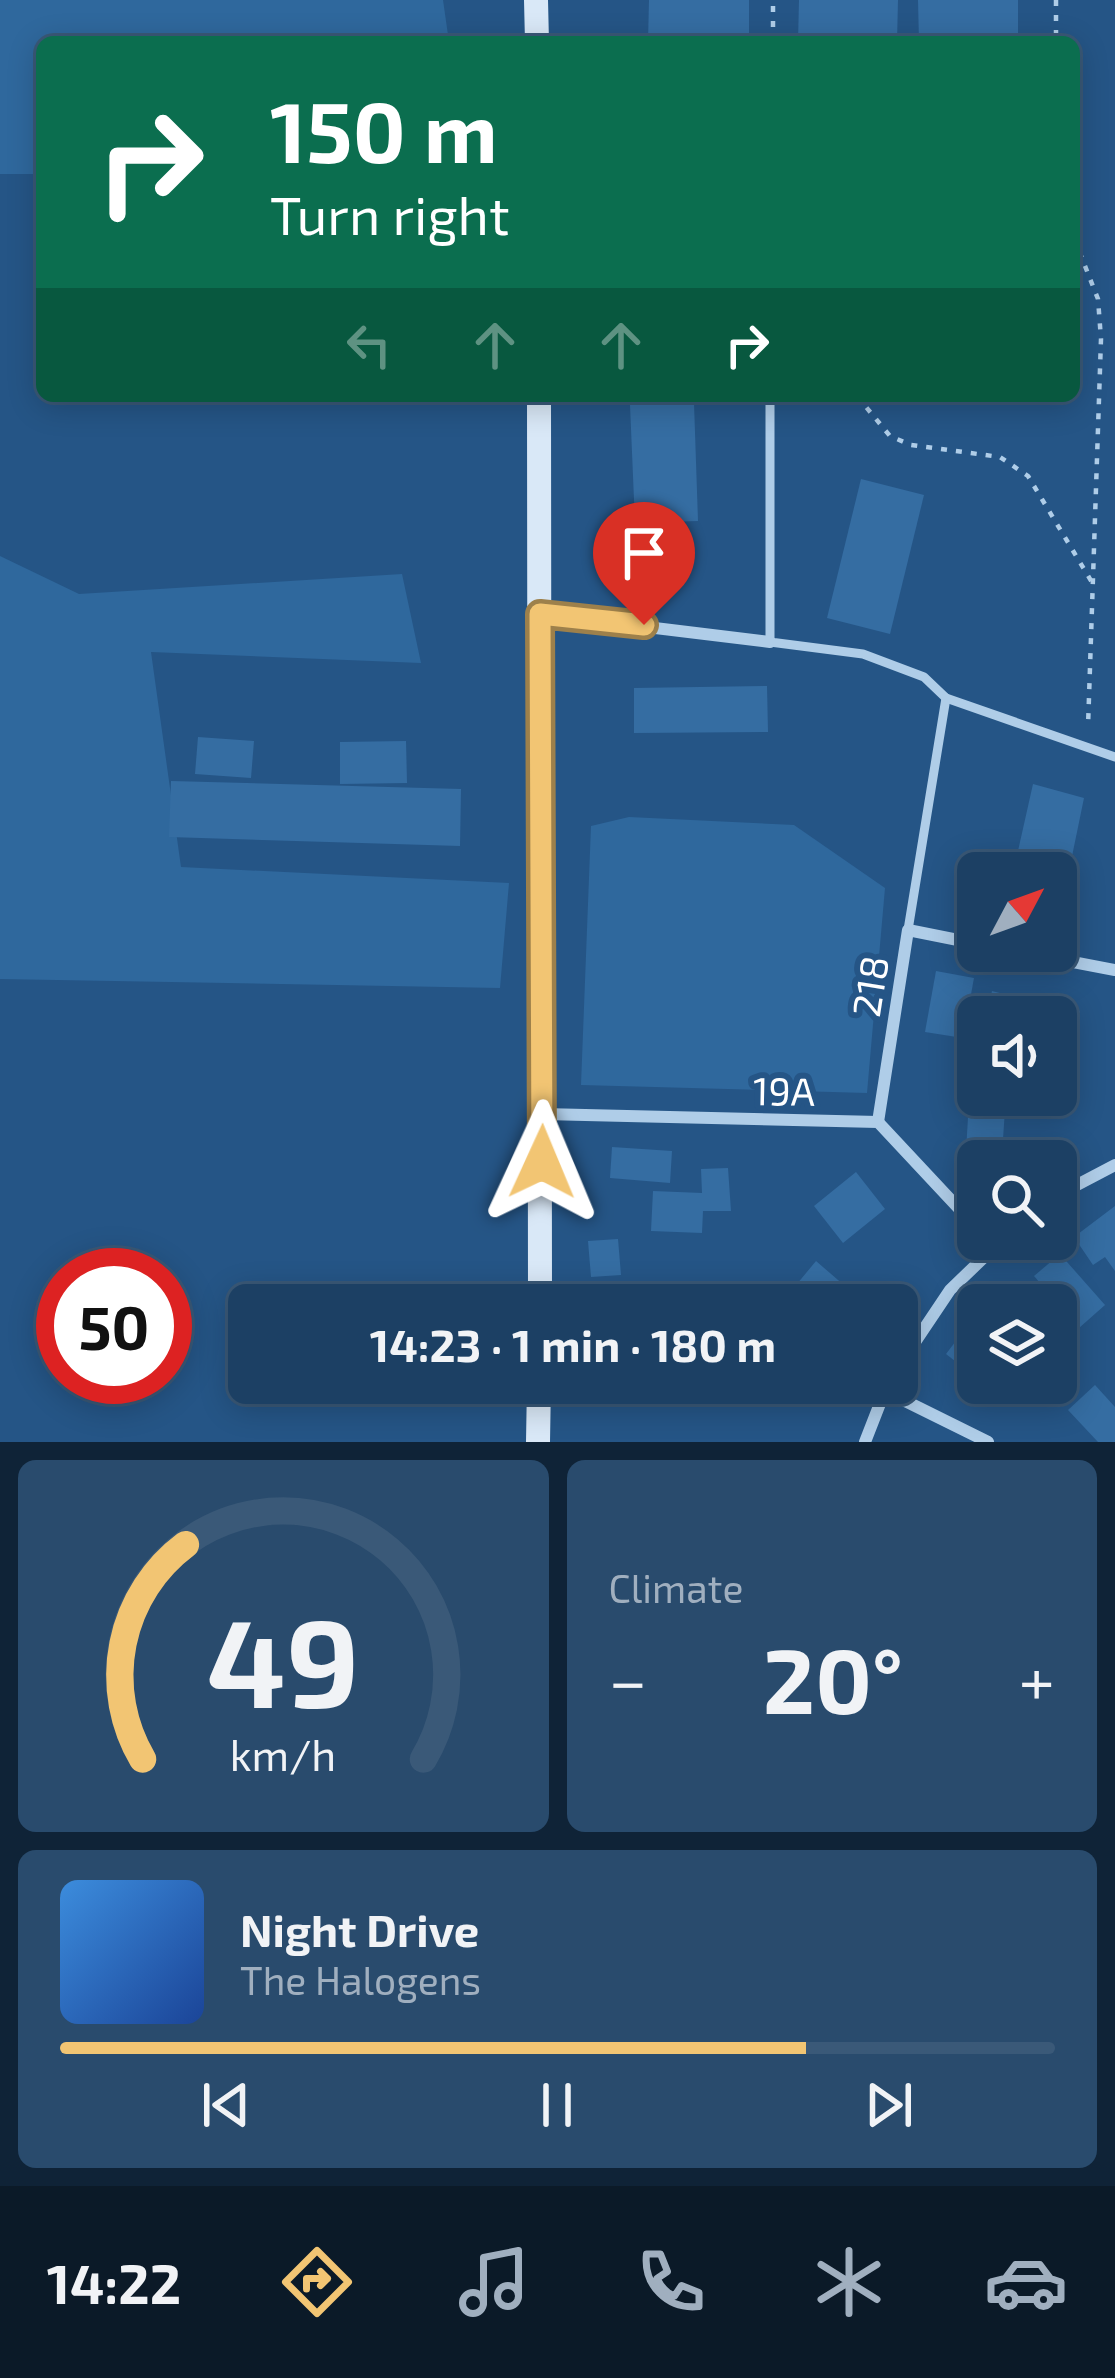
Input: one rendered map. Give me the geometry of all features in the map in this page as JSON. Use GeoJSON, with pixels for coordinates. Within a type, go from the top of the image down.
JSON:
{"type":"FeatureCollection","features":[{"type":"Feature","properties":{"kind":"main road"},"geometry":{"type":"LineString","coordinates":[[536,0],[537,36]]}},
{"type":"Feature","properties":{"kind":"main road"},"geometry":{"type":"LineString","coordinates":[[539,402],[540,1284]]}},
{"type":"Feature","properties":{"kind":"main road"},"geometry":{"type":"LineString","coordinates":[[538,1404],[538,1442]]}},
{"type":"Feature","properties":{"kind":"street"},"geometry":{"type":"LineString","coordinates":[[540,614],[770,642]]}},
{"type":"Feature","properties":{"kind":"street"},"geometry":{"type":"LineString","coordinates":[[908,930],[957,940]]}},
{"type":"Feature","properties":{"kind":"street","name":"218"},"geometry":{"type":"LineString","coordinates":[[878,1122],[908,930]]}},
{"type":"Feature","properties":{"kind":"street"},"geometry":{"type":"LineString","coordinates":[[1077,963],[1115,970]]}},
{"type":"Feature","properties":{"kind":"street","name":"19A"},"geometry":{"type":"LineString","coordinates":[[543,1114],[878,1122]]}},
{"type":"Feature","properties":{"kind":"street"},"geometry":{"type":"LineString","coordinates":[[878,1122],[957,1206]]}},
{"type":"Feature","properties":{"kind":"street"},"geometry":{"type":"LineString","coordinates":[[1077,1185],[1115,1165]]}},
{"type":"Feature","properties":{"kind":"street"},"geometry":{"type":"LineString","coordinates":[[918,1338],[950,1290],[979,1260]]}},
{"type":"Feature","properties":{"kind":"street"},"geometry":{"type":"LineString","coordinates":[[865,1442],[879,1404]]}},
{"type":"Feature","properties":{"kind":"street"},"geometry":{"type":"LineString","coordinates":[[917,1404],[988,1442]]}},
{"type":"Feature","properties":{"kind":"lane"},"geometry":{"type":"LineString","coordinates":[[770,402],[770,642],[862,654],[924,677],[946,698],[1115,757]]}},
{"type":"Feature","properties":{"kind":"lane"},"geometry":{"type":"LineString","coordinates":[[908,930],[946,698]]}},
{"type":"Feature","properties":{"kind":"path"},"geometry":{"type":"LineString","coordinates":[[773,0],[773,36]]}},
{"type":"Feature","properties":{"kind":"path"},"geometry":{"type":"LineString","coordinates":[[1056,0],[1056,36]]}},
{"type":"Feature","properties":{"kind":"path"},"geometry":{"type":"LineString","coordinates":[[1080,253],[1098,299],[1101,339],[1087,751]]}},
{"type":"Feature","properties":{"kind":"path"},"geometry":{"type":"LineString","coordinates":[[862,402],[890,436],[911,445],[1000,457],[1028,476],[1093,584]]}},
{"type":"Feature","properties":{"kind":"shaded area"},"geometry":{"type":"Polygon","coordinates":[[[0,0],[443,0],[448,36],[36,36],[36,174],[0,174],[0,0]]]}},
{"type":"Feature","properties":{"kind":"shaded area"},"geometry":{"type":"Polygon","coordinates":[[[0,556],[79,594],[402,574],[421,663],[151,652],[181,867],[509,883],[500,988],[0,979],[0,556]]]}},
{"type":"Feature","properties":{"kind":"shaded area"},"geometry":{"type":"Polygon","coordinates":[[[629,817],[794,825],[885,888],[867,1093],[581,1085],[591,826],[629,817]]]}},
{"type":"Feature","properties":{"kind":"building"},"geometry":{"type":"Polygon","coordinates":[[[649,0],[749,0],[749,36],[648,36],[649,0]]]}},
{"type":"Feature","properties":{"kind":"building"},"geometry":{"type":"Polygon","coordinates":[[[799,0],[898,0],[897,36],[798,36],[799,0]]]}},
{"type":"Feature","properties":{"kind":"building"},"geometry":{"type":"Polygon","coordinates":[[[918,0],[1018,0],[1018,36],[919,36],[918,0]]]}},
{"type":"Feature","properties":{"kind":"building"},"geometry":{"type":"Polygon","coordinates":[[[694,403],[698,521],[635,523],[630,405],[694,403]]]}},
{"type":"Feature","properties":{"kind":"building"},"geometry":{"type":"Polygon","coordinates":[[[861,479],[924,495],[890,634],[827,618],[861,479]]]}},
{"type":"Feature","properties":{"kind":"building"},"geometry":{"type":"Polygon","coordinates":[[[767,686],[768,732],[634,733],[634,688],[767,686]]]}},
{"type":"Feature","properties":{"kind":"building"},"geometry":{"type":"Polygon","coordinates":[[[198,737],[254,741],[251,778],[195,774],[198,737]]]}},
{"type":"Feature","properties":{"kind":"building"},"geometry":{"type":"Polygon","coordinates":[[[406,741],[407,783],[340,784],[340,742],[406,741]]]}},
{"type":"Feature","properties":{"kind":"building"},"geometry":{"type":"Polygon","coordinates":[[[171,781],[461,789],[460,846],[169,837],[171,781]]]}},
{"type":"Feature","properties":{"kind":"building"},"geometry":{"type":"Polygon","coordinates":[[[1033,784],[1084,798],[1073,852],[1018,852],[1033,784]]]}},
{"type":"Feature","properties":{"kind":"building"},"geometry":{"type":"Polygon","coordinates":[[[936,971],[974,978],[971,996],[957,996],[957,1037],[925,1032],[936,971]]]}},
{"type":"Feature","properties":{"kind":"building"},"geometry":{"type":"Polygon","coordinates":[[[968,1116],[1005,1116],[1003,1140],[967,1140],[968,1116]]]}},
{"type":"Feature","properties":{"kind":"building"},"geometry":{"type":"Polygon","coordinates":[[[612,1147],[672,1151],[670,1183],[610,1178],[612,1147]]]}},
{"type":"Feature","properties":{"kind":"building"},"geometry":{"type":"Polygon","coordinates":[[[728,1168],[731,1211],[703,1211],[702,1233],[651,1231],[653,1191],[702,1193],[701,1169],[728,1168]]]}},
{"type":"Feature","properties":{"kind":"building"},"geometry":{"type":"Polygon","coordinates":[[[856,1172],[885,1209],[843,1243],[814,1206],[856,1172]]]}},
{"type":"Feature","properties":{"kind":"building"},"geometry":{"type":"Polygon","coordinates":[[[1115,1206],[1115,1271],[1105,1257],[1093,1265],[1077,1235],[1115,1206]]]}},
{"type":"Feature","properties":{"kind":"building"},"geometry":{"type":"Polygon","coordinates":[[[618,1239],[621,1275],[591,1277],[588,1241],[618,1239]]]}},
{"type":"Feature","properties":{"kind":"building"},"geometry":{"type":"Polygon","coordinates":[[[1053,1260],[1065,1260],[1105,1305],[1079,1328],[1077,1284],[1041,1284],[1034,1276],[1053,1260]]]}},
{"type":"Feature","properties":{"kind":"building"},"geometry":{"type":"Polygon","coordinates":[[[816,1261],[843,1284],[797,1284],[816,1261]]]}},
{"type":"Feature","properties":{"kind":"building"},"geometry":{"type":"Polygon","coordinates":[[[957,1340],[957,1363],[946,1354],[957,1340]]]}},
{"type":"Feature","properties":{"kind":"building"},"geometry":{"type":"Polygon","coordinates":[[[1095,1385],[1115,1407],[1115,1442],[1098,1442],[1068,1410],[1095,1385]]]}},
{"type":"Feature","properties":{"kind":"route"},"geometry":{"type":"LineString","coordinates":[[542,1162],[540,614],[644,625]]}}]}
